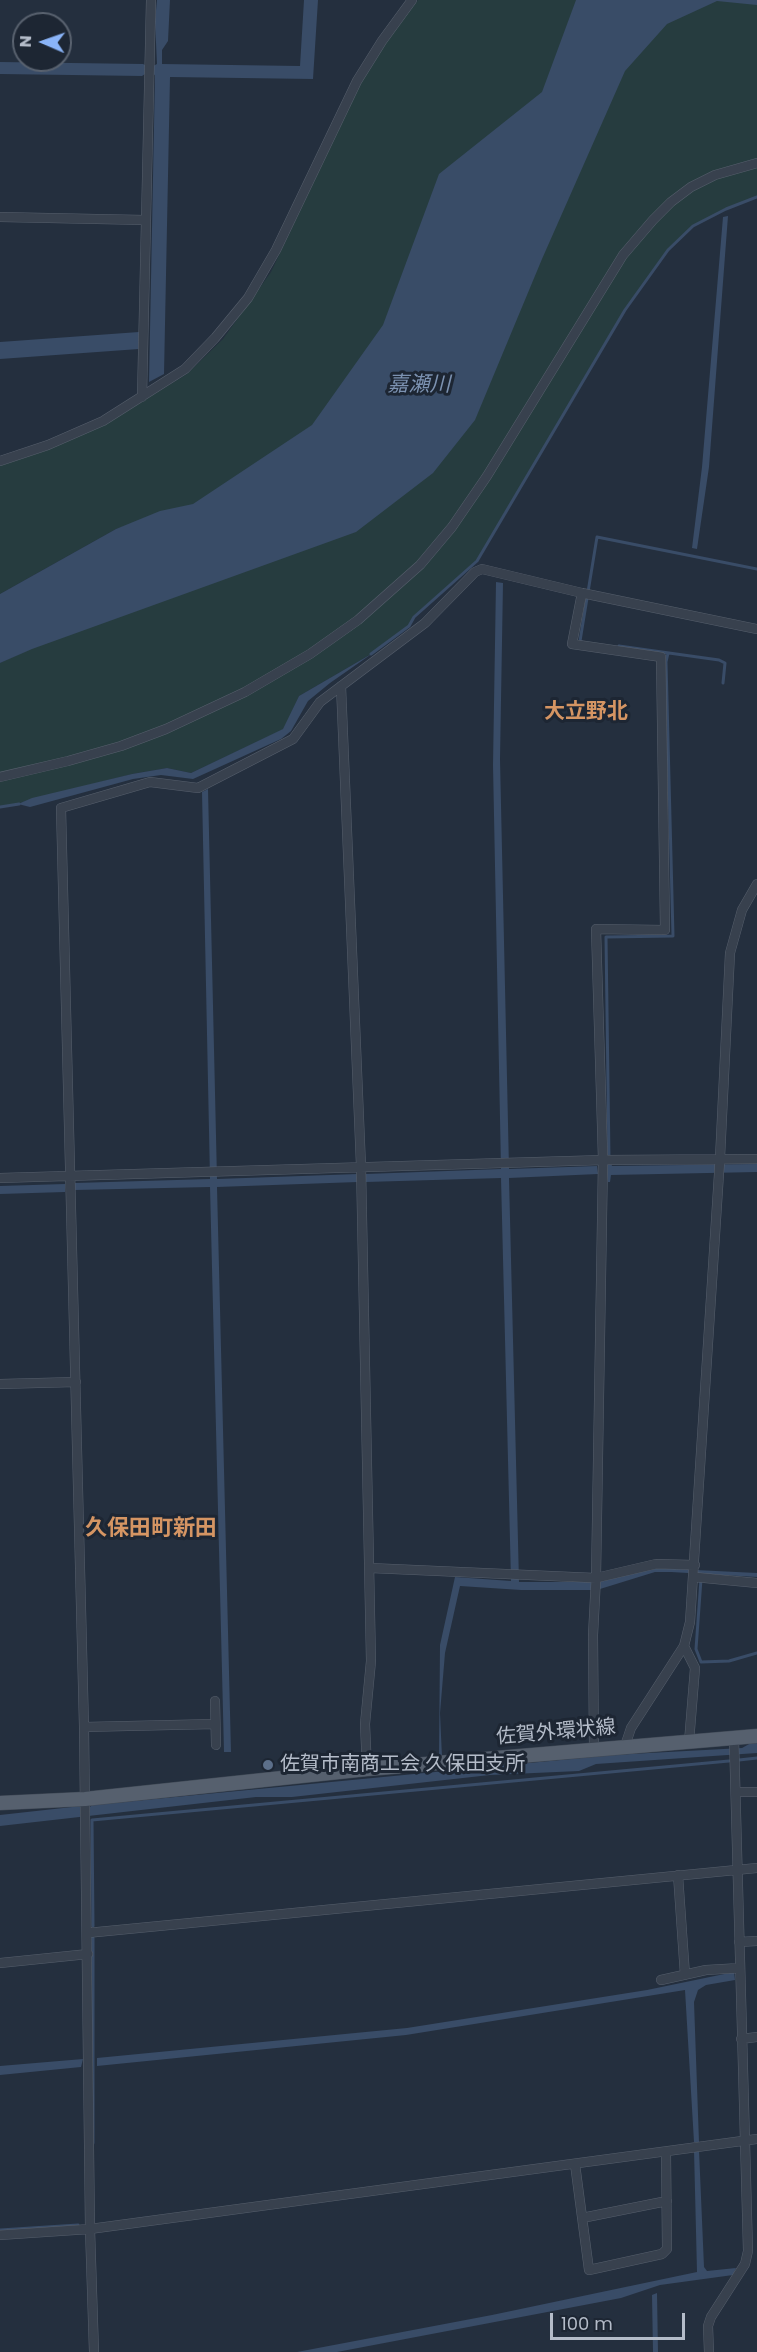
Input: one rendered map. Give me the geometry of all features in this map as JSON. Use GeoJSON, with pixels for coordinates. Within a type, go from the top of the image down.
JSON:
{"type":"FeatureCollection","features":[{"type":"Feature","properties":{"kind":"main road","name":"佐賀外環状線"},"geometry":{"type":"LineString","coordinates":[[0,1803],[85,1801],[367,1770],[625,1746],[734,1742],[757,1736]]}},
{"type":"Feature","properties":{"kind":"street"},"geometry":{"type":"LineString","coordinates":[[142,397],[151,0]]}},
{"type":"Feature","properties":{"kind":"street"},"geometry":{"type":"LineString","coordinates":[[0,461],[48,445],[103,421],[185,369],[248,298],[276,250],[357,81],[412,0]]}},
{"type":"Feature","properties":{"kind":"street"},"geometry":{"type":"LineString","coordinates":[[0,777],[122,746],[166,729],[245,692],[310,654],[358,620],[420,565],[452,527],[487,476],[623,255],[653,220],[691,187],[715,175],[757,163]]}},
{"type":"Feature","properties":{"kind":"street"},"geometry":{"type":"LineString","coordinates":[[0,218],[145,220]]}},
{"type":"Feature","properties":{"kind":"street"},"geometry":{"type":"LineString","coordinates":[[94,2352],[90,2229],[86,1817],[62,808],[150,782],[198,788],[293,739],[320,702],[425,623],[475,572],[483,569],[757,628]]}},
{"type":"Feature","properties":{"kind":"street"},"geometry":{"type":"LineString","coordinates":[[586,593],[572,644],[661,657],[665,930],[596,929],[603,1176],[596,1583],[592,1635],[594,1750]]}},
{"type":"Feature","properties":{"kind":"street"},"geometry":{"type":"LineString","coordinates":[[342,686],[361,1168],[371,1661],[365,1724],[367,1770]]}},
{"type":"Feature","properties":{"kind":"street"},"geometry":{"type":"LineString","coordinates":[[625,1746],[631,1728],[684,1646],[699,1578],[695,1565],[730,953],[742,910],[757,884]]}},
{"type":"Feature","properties":{"kind":"street"},"geometry":{"type":"LineString","coordinates":[[0,1178],[70,1178],[504,1162],[757,1159]]}},
{"type":"Feature","properties":{"kind":"street"},"geometry":{"type":"LineString","coordinates":[[0,1384],[76,1382]]}},
{"type":"Feature","properties":{"kind":"street"},"geometry":{"type":"LineString","coordinates":[[370,1568],[520,1575],[596,1583],[656,1564],[695,1565]]}},
{"type":"Feature","properties":{"kind":"street"},"geometry":{"type":"LineString","coordinates":[[699,1578],[757,1582]]}},
{"type":"Feature","properties":{"kind":"street"},"geometry":{"type":"LineString","coordinates":[[684,1646],[695,1668],[689,1742]]}},
{"type":"Feature","properties":{"kind":"street"},"geometry":{"type":"LineString","coordinates":[[215,1701],[216,1745]]}},
{"type":"Feature","properties":{"kind":"street"},"geometry":{"type":"LineString","coordinates":[[84,1727],[215,1724]]}},
{"type":"Feature","properties":{"kind":"street"},"geometry":{"type":"LineString","coordinates":[[709,2352],[708,2326],[711,2317],[741,2273],[748,2251],[734,1742]]}},
{"type":"Feature","properties":{"kind":"street"},"geometry":{"type":"LineString","coordinates":[[736,1792],[757,1792]]}},
{"type":"Feature","properties":{"kind":"street"},"geometry":{"type":"LineString","coordinates":[[87,1933],[757,1868]]}},
{"type":"Feature","properties":{"kind":"street"},"geometry":{"type":"LineString","coordinates":[[678,1875],[685,1975]]}},
{"type":"Feature","properties":{"kind":"street"},"geometry":{"type":"LineString","coordinates":[[739,1942],[757,1941]]}},
{"type":"Feature","properties":{"kind":"street"},"geometry":{"type":"LineString","coordinates":[[0,1963],[88,1954]]}},
{"type":"Feature","properties":{"kind":"street"},"geometry":{"type":"LineString","coordinates":[[661,1980],[706,1970],[740,1968]]}},
{"type":"Feature","properties":{"kind":"street"},"geometry":{"type":"LineString","coordinates":[[741,2039],[757,2037]]}},
{"type":"Feature","properties":{"kind":"street"},"geometry":{"type":"LineString","coordinates":[[0,2235],[90,2229],[757,2139]]}},
{"type":"Feature","properties":{"kind":"street"},"geometry":{"type":"LineString","coordinates":[[575,2164],[589,2270],[662,2254],[667,2249],[666,2152]]}},
{"type":"Feature","properties":{"kind":"street"},"geometry":{"type":"LineString","coordinates":[[582,2218],[667,2201]]}},
{"type":"Feature","properties":{"kind":"green space"},"geometry":{"type":"Polygon","coordinates":[[[418,0],[594,0],[352,456],[116,529],[0,594],[0,464],[47,450],[106,424],[187,374],[223,339],[271,272],[369,66],[418,0]]]}},
{"type":"Feature","properties":{"kind":"green space"},"geometry":{"type":"Polygon","coordinates":[[[661,0],[757,0],[757,197],[726,209],[693,226],[668,250],[625,310],[477,561],[414,617],[409,626],[373,653],[299,696],[284,729],[191,773],[167,768],[132,774],[0,808],[0,663],[207,562],[572,165],[661,0]]]}},
{"type":"Feature","properties":{"kind":"water"},"geometry":{"type":"Polygon","coordinates":[[[157,0],[170,0],[168,41],[162,50],[162,64],[300,66],[304,0],[318,0],[313,79],[170,77],[164,374],[149,382],[155,75],[152,74],[153,66],[157,64],[155,21],[157,0]]]}},
{"type":"Feature","properties":{"kind":"water","name":"嘉瀬川"},"geometry":{"type":"Polygon","coordinates":[[[576,0],[757,0],[757,5],[717,1],[667,24],[625,71],[542,259],[475,420],[433,473],[356,532],[32,649],[0,663],[0,594],[116,529],[160,511],[193,504],[312,425],[383,325],[439,174],[542,92],[576,0]]]}},
{"type":"Feature","properties":{"kind":"water"},"geometry":{"type":"Polygon","coordinates":[[[0,62],[12,62],[12,72],[72,72],[72,63],[145,65],[145,74],[142,76],[0,74],[0,62]]]}},
{"type":"Feature","properties":{"kind":"water"},"geometry":{"type":"Polygon","coordinates":[[[728,216],[709,467],[697,549],[692,548],[702,467],[723,217],[728,216]]]}},
{"type":"Feature","properties":{"kind":"water"},"geometry":{"type":"Polygon","coordinates":[[[139,332],[139,349],[0,359],[0,342],[139,332]]]}},
{"type":"Feature","properties":{"kind":"water"},"geometry":{"type":"Polygon","coordinates":[[[496,582],[503,583],[500,759],[509,1169],[597,1166],[598,1174],[509,1178],[519,1582],[591,1582],[654,1568],[757,1573],[757,1577],[655,1572],[600,1589],[599,1586],[592,1587],[591,1590],[521,1590],[460,1586],[445,1653],[440,1713],[442,1757],[439,1758],[440,1645],[455,1577],[511,1581],[501,1178],[366,1182],[366,1174],[501,1169],[493,765],[496,582]]]}},
{"type":"Feature","properties":{"kind":"water"},"geometry":{"type":"Polygon","coordinates":[[[373,653],[308,701],[291,731],[281,739],[193,779],[161,775],[133,779],[30,807],[18,804],[32,798],[132,774],[167,768],[191,773],[283,729],[299,696],[373,653]]]}},
{"type":"Feature","properties":{"kind":"water"},"geometry":{"type":"Polygon","coordinates":[[[208,789],[217,1179],[358,1174],[358,1182],[217,1187],[231,1752],[224,1752],[210,1187],[75,1190],[75,1183],[210,1179],[202,792],[208,789]]]}},
{"type":"Feature","properties":{"kind":"water"},"geometry":{"type":"Polygon","coordinates":[[[611,1163],[612,1166],[757,1164],[757,1172],[611,1175],[610,1182],[608,1182],[606,1165],[611,1163]]]}},
{"type":"Feature","properties":{"kind":"water"},"geometry":{"type":"Polygon","coordinates":[[[65,1184],[65,1192],[0,1194],[0,1186],[65,1184]]]}},
{"type":"Feature","properties":{"kind":"water"},"geometry":{"type":"Polygon","coordinates":[[[751,1743],[757,1743],[757,1753],[596,1764],[579,1771],[490,1775],[292,1797],[256,1797],[0,1826],[0,1815],[81,1806],[90,1807],[612,1755],[742,1748],[751,1743]]]}},
{"type":"Feature","properties":{"kind":"water"},"geometry":{"type":"Polygon","coordinates":[[[734,1972],[735,1980],[706,1985],[698,1990],[694,2002],[699,2142],[694,2142],[685,1990],[406,2035],[97,2066],[97,2058],[407,2028],[647,1990],[734,1972]]]}},
{"type":"Feature","properties":{"kind":"water"},"geometry":{"type":"Polygon","coordinates":[[[83,2059],[81,2067],[0,2075],[0,2066],[83,2059]]]}},
{"type":"Feature","properties":{"kind":"water"},"geometry":{"type":"Polygon","coordinates":[[[694,2150],[699,2150],[704,2267],[707,2271],[736,2268],[733,2275],[660,2285],[621,2298],[337,2352],[297,2352],[492,2315],[697,2272],[694,2150]]]}},
{"type":"Feature","properties":{"kind":"water"},"geometry":{"type":"Polygon","coordinates":[[[657,2293],[658,2352],[653,2352],[652,2295],[657,2293]]]}},
{"type":"Feature","properties":{"kind":"waterway"},"geometry":{"type":"LineString","coordinates":[[371,654],[409,626],[414,617],[477,561],[625,310],[668,250],[693,226],[726,209],[757,197]]}},
{"type":"Feature","properties":{"kind":"waterway"},"geometry":{"type":"LineString","coordinates":[[582,642],[580,641],[597,537],[757,569]]}},
{"type":"Feature","properties":{"kind":"waterway"},"geometry":{"type":"LineString","coordinates":[[619,646],[719,660],[725,663],[723,683]]}},
{"type":"Feature","properties":{"kind":"waterway"},"geometry":{"type":"LineString","coordinates":[[609,1158],[606,937],[673,936],[666,662],[668,653]]}},
{"type":"Feature","properties":{"kind":"waterway"},"geometry":{"type":"LineString","coordinates":[[0,807],[19,804]]}},
{"type":"Feature","properties":{"kind":"waterway"},"geometry":{"type":"LineString","coordinates":[[701,1579],[696,1649],[701,1662],[729,1661],[757,1653]]}},
{"type":"Feature","properties":{"kind":"waterway"},"geometry":{"type":"LineString","coordinates":[[739,1760],[757,1758]]}},
{"type":"Feature","properties":{"kind":"waterway"},"geometry":{"type":"LineString","coordinates":[[93,1926],[92,1820],[729,1761]]}},
{"type":"Feature","properties":{"kind":"waterway"},"geometry":{"type":"LineString","coordinates":[[93,1938],[93,2143]]}},
{"type":"Feature","properties":{"kind":"waterway"},"geometry":{"type":"LineString","coordinates":[[0,2230],[78,2225]]}},
{"type":"Feature","properties":{"kind":"place","name":"佐賀市南商工会 久保田支所"},"geometry":{"type":"Point","coordinates":[268,1765]}},
{"type":"Feature","properties":{"kind":"district","name":"大立野北"},"geometry":{"type":"Point","coordinates":[586,713]}},
{"type":"Feature","properties":{"kind":"district","name":"久保田町新田"},"geometry":{"type":"Point","coordinates":[151,1529]}}]}
